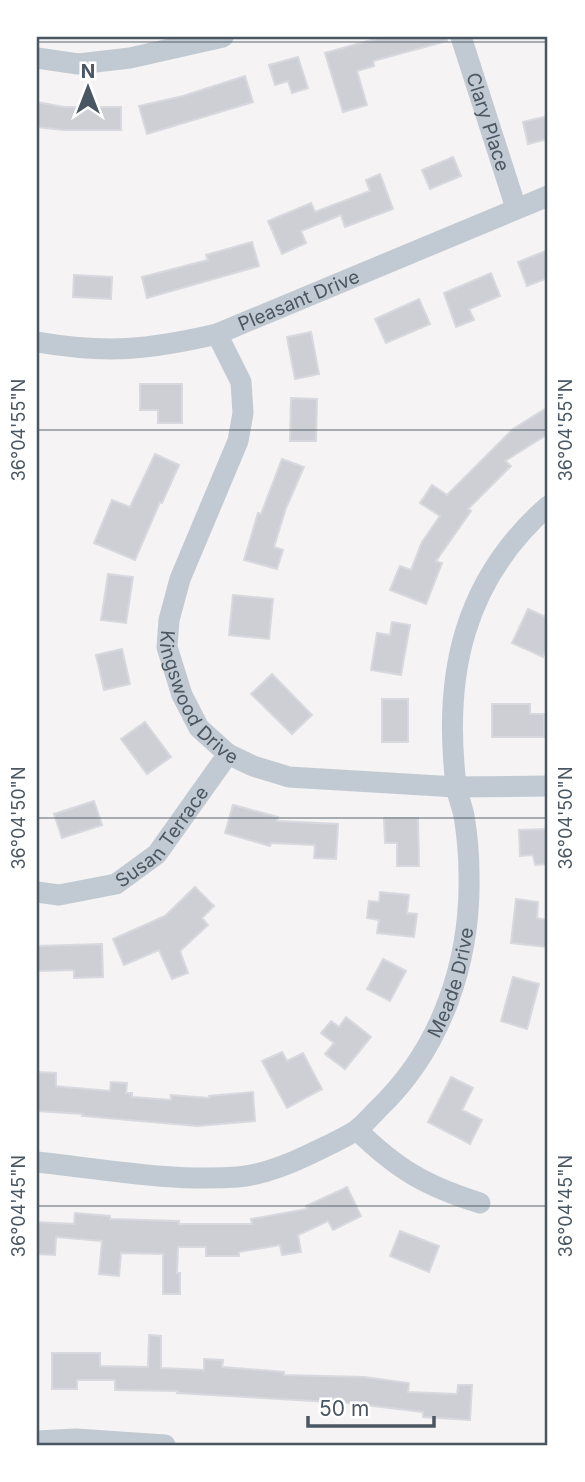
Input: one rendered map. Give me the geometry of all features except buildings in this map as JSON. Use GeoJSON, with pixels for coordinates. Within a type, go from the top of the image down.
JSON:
{"type":"FeatureCollection","features":[{"type":"Feature","properties":{"kind":"street"},"geometry":{"type":"LineString","coordinates":[[37,58],[78,64],[117,60],[223,37]]}},
{"type":"Feature","properties":{"kind":"street","name":"Clary Place"},"geometry":{"type":"LineString","coordinates":[[461,37],[516,208]]}},
{"type":"Feature","properties":{"kind":"street","name":"Pleasant Drive"},"geometry":{"type":"LineString","coordinates":[[37,342],[77,349],[116,351],[163,346],[217,334],[548,197]]}},
{"type":"Feature","properties":{"kind":"street","name":"Kingswood Drive"},"geometry":{"type":"LineString","coordinates":[[217,334],[240,382],[243,413],[237,441],[180,579],[169,620],[167,648],[182,695],[199,728],[228,754],[253,766],[289,777],[456,787],[548,786]]}},
{"type":"Feature","properties":{"kind":"street","name":"Meade Drive"},"geometry":{"type":"LineString","coordinates":[[37,1162],[198,1178],[240,1177],[286,1165],[357,1130],[397,1091],[422,1058],[452,991],[464,948],[469,885],[464,814],[456,787],[453,687],[474,606],[489,575],[512,541],[548,506]]}},
{"type":"Feature","properties":{"kind":"street","name":"Susan Terrace"},"geometry":{"type":"LineString","coordinates":[[37,892],[59,895],[116,884],[157,854],[228,754]]}},
{"type":"Feature","properties":{"kind":"street"},"geometry":{"type":"LineString","coordinates":[[357,1130],[396,1165],[420,1180],[480,1203]]}},
{"type":"Feature","properties":{"kind":"street"},"geometry":{"type":"LineString","coordinates":[[37,1441],[76,1439],[165,1445]]}}]}
